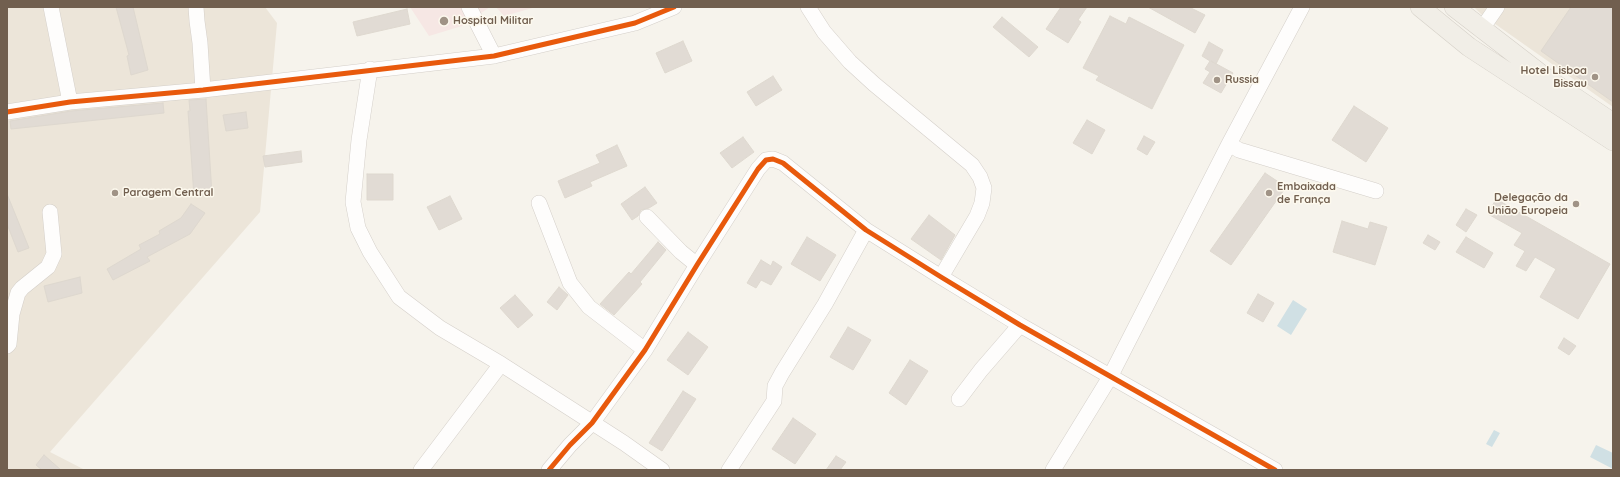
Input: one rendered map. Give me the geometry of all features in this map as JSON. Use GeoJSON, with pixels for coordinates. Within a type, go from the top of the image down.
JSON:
{"type":"FeatureCollection","features":[{"type":"Feature","properties":{"kind":"main road"},"geometry":{"type":"LineString","coordinates":[[1420,7],[1469,47],[1613,140]]}},
{"type":"Feature","properties":{"kind":"main road"},"geometry":{"type":"LineString","coordinates":[[1454,7],[1546,78],[1613,123]]}},
{"type":"Feature","properties":{"kind":"street"},"geometry":{"type":"LineString","coordinates":[[51,7],[70,102]]}},
{"type":"Feature","properties":{"kind":"street"},"geometry":{"type":"LineString","coordinates":[[196,7],[203,90]]}},
{"type":"Feature","properties":{"kind":"street"},"geometry":{"type":"LineString","coordinates":[[469,7],[494,56]]}},
{"type":"Feature","properties":{"kind":"street"},"geometry":{"type":"LineString","coordinates":[[808,7],[824,32],[850,62],[874,84],[972,164],[980,177],[984,188],[982,203],[977,216],[941,277]]}},
{"type":"Feature","properties":{"kind":"street"},"geometry":{"type":"LineString","coordinates":[[1053,470],[1110,377],[1228,144],[1302,7]]}},
{"type":"Feature","properties":{"kind":"street"},"geometry":{"type":"LineString","coordinates":[[1482,30],[1497,7]]}},
{"type":"Feature","properties":{"kind":"street"},"geometry":{"type":"LineString","coordinates":[[7,112],[70,102],[203,90],[370,69],[494,56],[635,23],[665,9]]}},
{"type":"Feature","properties":{"kind":"street"},"geometry":{"type":"LineString","coordinates":[[370,69],[355,172],[353,202],[358,228],[370,252],[399,297],[440,328],[501,364],[624,443],[662,470]]}},
{"type":"Feature","properties":{"kind":"street"},"geometry":{"type":"LineString","coordinates":[[1228,144],[1239,150],[1376,191]]}},
{"type":"Feature","properties":{"kind":"street"},"geometry":{"type":"LineString","coordinates":[[549,470],[570,445],[592,423],[645,350],[758,169],[766,160],[773,159],[783,163],[866,230],[941,277],[1020,325],[1275,470]]}},
{"type":"Feature","properties":{"kind":"street"},"geometry":{"type":"LineString","coordinates":[[539,203],[570,283],[589,307],[645,350]]}},
{"type":"Feature","properties":{"kind":"street"},"geometry":{"type":"LineString","coordinates":[[7,346],[9,344],[12,314],[18,293],[48,267],[54,254],[50,212]]}},
{"type":"Feature","properties":{"kind":"street"},"geometry":{"type":"LineString","coordinates":[[647,217],[681,252],[697,265]]}},
{"type":"Feature","properties":{"kind":"street"},"geometry":{"type":"LineString","coordinates":[[729,470],[774,400],[775,386],[782,373],[825,304],[866,230]]}},
{"type":"Feature","properties":{"kind":"street"},"geometry":{"type":"LineString","coordinates":[[959,399],[981,370],[1020,325]]}},
{"type":"Feature","properties":{"kind":"street"},"geometry":{"type":"LineString","coordinates":[[420,470],[501,364]]}},
{"type":"Feature","properties":{"kind":"shaded area"},"geometry":{"type":"Polygon","coordinates":[[[7,7],[265,7],[277,23],[260,212],[50,452],[85,470],[7,470],[7,7]]]}},
{"type":"Feature","properties":{"kind":"shaded area","name":"Hospital Militar"},"geometry":{"type":"Polygon","coordinates":[[[410,7],[490,7],[462,26],[429,36],[410,7]]]}},
{"type":"Feature","properties":{"kind":"shaded area","name":"Hospital Militar"},"geometry":{"type":"Polygon","coordinates":[[[496,7],[536,7],[504,16],[496,7]]]}},
{"type":"Feature","properties":{"kind":"shaded area","name":"Hotel Lisboa Bissau"},"geometry":{"type":"Polygon","coordinates":[[[1474,7],[1613,7],[1613,107],[1481,14],[1474,7]]]}},
{"type":"Feature","properties":{"kind":"shaded area"},"geometry":{"type":"Polygon","coordinates":[[[1293,300],[1307,309],[1291,335],[1277,326],[1293,300]]]}},
{"type":"Feature","properties":{"kind":"shaded area"},"geometry":{"type":"Polygon","coordinates":[[[1494,430],[1500,433],[1492,447],[1486,444],[1494,430]]]}},
{"type":"Feature","properties":{"kind":"shaded area"},"geometry":{"type":"Polygon","coordinates":[[[1596,445],[1613,453],[1613,469],[1590,457],[1596,445]]]}},
{"type":"Feature","properties":{"kind":"building"},"geometry":{"type":"Polygon","coordinates":[[[116,7],[133,7],[148,70],[131,75],[127,56],[129,55],[116,7]]]}},
{"type":"Feature","properties":{"kind":"building"},"geometry":{"type":"Polygon","coordinates":[[[1061,7],[1087,7],[1078,20],[1081,22],[1068,43],[1046,29],[1061,7]]]}},
{"type":"Feature","properties":{"kind":"building"},"geometry":{"type":"Polygon","coordinates":[[[1148,7],[1189,7],[1205,15],[1195,33],[1148,7]]]}},
{"type":"Feature","properties":{"kind":"building","name":"Hotel Lisboa Bissau"},"geometry":{"type":"Polygon","coordinates":[[[1571,7],[1613,7],[1613,102],[1541,51],[1571,7]]]}},
{"type":"Feature","properties":{"kind":"building"},"geometry":{"type":"Polygon","coordinates":[[[407,9],[410,24],[357,36],[353,22],[407,9]]]}},
{"type":"Feature","properties":{"kind":"building"},"geometry":{"type":"Polygon","coordinates":[[[1110,16],[1126,24],[1129,17],[1184,45],[1152,109],[1096,80],[1099,76],[1083,68],[1110,16]]]}},
{"type":"Feature","properties":{"kind":"building"},"geometry":{"type":"Polygon","coordinates":[[[1002,17],[1038,47],[1029,57],[993,27],[1002,17]]]}},
{"type":"Feature","properties":{"kind":"building"},"geometry":{"type":"Polygon","coordinates":[[[683,41],[692,61],[665,73],[656,53],[683,41]]]}},
{"type":"Feature","properties":{"kind":"building"},"geometry":{"type":"Polygon","coordinates":[[[1209,42],[1223,50],[1216,64],[1233,73],[1221,93],[1203,83],[1210,72],[1205,69],[1210,61],[1202,56],[1209,42]]]}},
{"type":"Feature","properties":{"kind":"building"},"geometry":{"type":"Polygon","coordinates":[[[773,76],[782,90],[756,106],[747,92],[773,76]]]}},
{"type":"Feature","properties":{"kind":"building"},"geometry":{"type":"Polygon","coordinates":[[[206,99],[212,195],[194,196],[188,111],[190,111],[189,100],[206,99]]]}},
{"type":"Feature","properties":{"kind":"building"},"geometry":{"type":"Polygon","coordinates":[[[163,103],[164,113],[11,129],[10,121],[71,111],[163,103]]]}},
{"type":"Feature","properties":{"kind":"building"},"geometry":{"type":"Polygon","coordinates":[[[1354,106],[1388,128],[1366,162],[1332,140],[1354,106]]]}},
{"type":"Feature","properties":{"kind":"building"},"geometry":{"type":"Polygon","coordinates":[[[246,112],[248,128],[226,131],[223,115],[246,112]]]}},
{"type":"Feature","properties":{"kind":"building"},"geometry":{"type":"Polygon","coordinates":[[[1087,120],[1105,130],[1092,154],[1073,143],[1087,120]]]}},
{"type":"Feature","properties":{"kind":"building"},"geometry":{"type":"Polygon","coordinates":[[[1144,136],[1155,142],[1147,155],[1137,149],[1144,136]]]}},
{"type":"Feature","properties":{"kind":"building"},"geometry":{"type":"Polygon","coordinates":[[[743,137],[754,152],[732,168],[720,153],[743,137]]]}},
{"type":"Feature","properties":{"kind":"building"},"geometry":{"type":"Polygon","coordinates":[[[617,145],[627,166],[590,182],[592,186],[565,198],[558,181],[600,163],[596,155],[617,145]]]}},
{"type":"Feature","properties":{"kind":"building"},"geometry":{"type":"Polygon","coordinates":[[[301,151],[302,162],[265,167],[263,156],[301,151]]]}},
{"type":"Feature","properties":{"kind":"building"},"geometry":{"type":"Polygon","coordinates":[[[1265,173],[1286,187],[1231,265],[1210,251],[1265,173]]]}},
{"type":"Feature","properties":{"kind":"building"},"geometry":{"type":"Polygon","coordinates":[[[367,174],[393,174],[393,200],[367,200],[367,174]]]}},
{"type":"Feature","properties":{"kind":"building"},"geometry":{"type":"Polygon","coordinates":[[[645,187],[657,203],[649,208],[641,210],[638,216],[632,220],[621,204],[645,187]]]}},
{"type":"Feature","properties":{"kind":"building"},"geometry":{"type":"Polygon","coordinates":[[[7,194],[29,248],[18,252],[7,224],[7,194]]]}},
{"type":"Feature","properties":{"kind":"building"},"geometry":{"type":"Polygon","coordinates":[[[450,196],[462,219],[439,230],[427,207],[450,196]]]}},
{"type":"Feature","properties":{"kind":"building"},"geometry":{"type":"Polygon","coordinates":[[[1496,199],[1610,264],[1578,319],[1540,297],[1556,269],[1535,257],[1526,271],[1516,266],[1525,251],[1514,245],[1522,233],[1488,214],[1496,199]]]}},
{"type":"Feature","properties":{"kind":"building"},"geometry":{"type":"Polygon","coordinates":[[[191,204],[205,213],[190,234],[147,257],[150,261],[113,280],[107,269],[141,249],[139,245],[160,234],[159,231],[181,218],[191,204]]]}},
{"type":"Feature","properties":{"kind":"building"},"geometry":{"type":"Polygon","coordinates":[[[1466,209],[1477,215],[1466,232],[1456,225],[1466,209]]]}},
{"type":"Feature","properties":{"kind":"building"},"geometry":{"type":"Polygon","coordinates":[[[929,215],[955,235],[941,260],[911,239],[929,215]]]}},
{"type":"Feature","properties":{"kind":"building"},"geometry":{"type":"Polygon","coordinates":[[[1342,221],[1368,229],[1370,222],[1387,227],[1375,265],[1333,252],[1342,221]]]}},
{"type":"Feature","properties":{"kind":"building"},"geometry":{"type":"Polygon","coordinates":[[[1428,235],[1440,242],[1435,250],[1423,243],[1428,235]]]}},
{"type":"Feature","properties":{"kind":"building"},"geometry":{"type":"Polygon","coordinates":[[[807,237],[836,255],[820,281],[791,264],[807,237]]]}},
{"type":"Feature","properties":{"kind":"building"},"geometry":{"type":"Polygon","coordinates":[[[1466,237],[1493,253],[1484,268],[1456,252],[1466,237]]]}},
{"type":"Feature","properties":{"kind":"building"},"geometry":{"type":"Polygon","coordinates":[[[658,242],[666,250],[640,282],[642,284],[614,315],[600,304],[629,272],[631,274],[658,242]]]}},
{"type":"Feature","properties":{"kind":"building"},"geometry":{"type":"Polygon","coordinates":[[[761,260],[771,266],[773,261],[782,267],[771,285],[761,280],[756,288],[747,283],[761,260]]]}},
{"type":"Feature","properties":{"kind":"building"},"geometry":{"type":"Polygon","coordinates":[[[80,277],[82,293],[48,302],[44,286],[80,277]]]}},
{"type":"Feature","properties":{"kind":"building"},"geometry":{"type":"Polygon","coordinates":[[[559,287],[568,295],[557,310],[547,302],[559,287]]]}},
{"type":"Feature","properties":{"kind":"building"},"geometry":{"type":"Polygon","coordinates":[[[1258,294],[1274,303],[1263,322],[1247,313],[1258,294]]]}},
{"type":"Feature","properties":{"kind":"building"},"geometry":{"type":"Polygon","coordinates":[[[515,295],[533,315],[518,328],[500,308],[515,295]]]}},
{"type":"Feature","properties":{"kind":"building"},"geometry":{"type":"Polygon","coordinates":[[[848,327],[871,340],[853,370],[830,357],[848,327]]]}},
{"type":"Feature","properties":{"kind":"building"},"geometry":{"type":"Polygon","coordinates":[[[688,332],[708,347],[688,375],[667,360],[688,332]]]}},
{"type":"Feature","properties":{"kind":"building"},"geometry":{"type":"Polygon","coordinates":[[[1564,338],[1576,346],[1569,355],[1558,348],[1564,338]]]}},
{"type":"Feature","properties":{"kind":"building"},"geometry":{"type":"Polygon","coordinates":[[[910,360],[928,371],[906,405],[889,393],[910,360]]]}},
{"type":"Feature","properties":{"kind":"building"},"geometry":{"type":"Polygon","coordinates":[[[683,391],[696,399],[662,451],[649,443],[683,391]]]}},
{"type":"Feature","properties":{"kind":"building"},"geometry":{"type":"Polygon","coordinates":[[[793,418],[816,434],[795,464],[772,449],[793,418]]]}},
{"type":"Feature","properties":{"kind":"building"},"geometry":{"type":"Polygon","coordinates":[[[44,455],[61,470],[42,470],[36,465],[44,455]]]}},
{"type":"Feature","properties":{"kind":"building"},"geometry":{"type":"Polygon","coordinates":[[[836,456],[846,462],[840,470],[826,470],[836,456]]]}},
{"type":"Feature","properties":{"kind":"cycle path"},"geometry":{"type":"LineString","coordinates":[[7,112],[70,102],[203,90],[494,56],[635,23],[674,7]]}},
{"type":"Feature","properties":{"kind":"cycle path"},"geometry":{"type":"LineString","coordinates":[[549,470],[570,445],[592,423],[645,350],[758,169],[766,160],[773,159],[783,163],[866,230],[941,277],[1020,325],[1275,470]]}},
{"type":"Feature","properties":{"kind":"place","name":"Hospital Militar"},"geometry":{"type":"Point","coordinates":[444,21]}},
{"type":"Feature","properties":{"kind":"place","name":"Hotel Lisboa Bissau"},"geometry":{"type":"Point","coordinates":[1595,77]}},
{"type":"Feature","properties":{"kind":"place","name":"Russia"},"geometry":{"type":"Point","coordinates":[1217,80]}},
{"type":"Feature","properties":{"kind":"place","name":"Paragem Central"},"geometry":{"type":"Point","coordinates":[115,193]}},
{"type":"Feature","properties":{"kind":"place","name":"Embaixada de França"},"geometry":{"type":"Point","coordinates":[1269,193]}},
{"type":"Feature","properties":{"kind":"place","name":"Delegação da União Europeia"},"geometry":{"type":"Point","coordinates":[1576,204]}}]}
